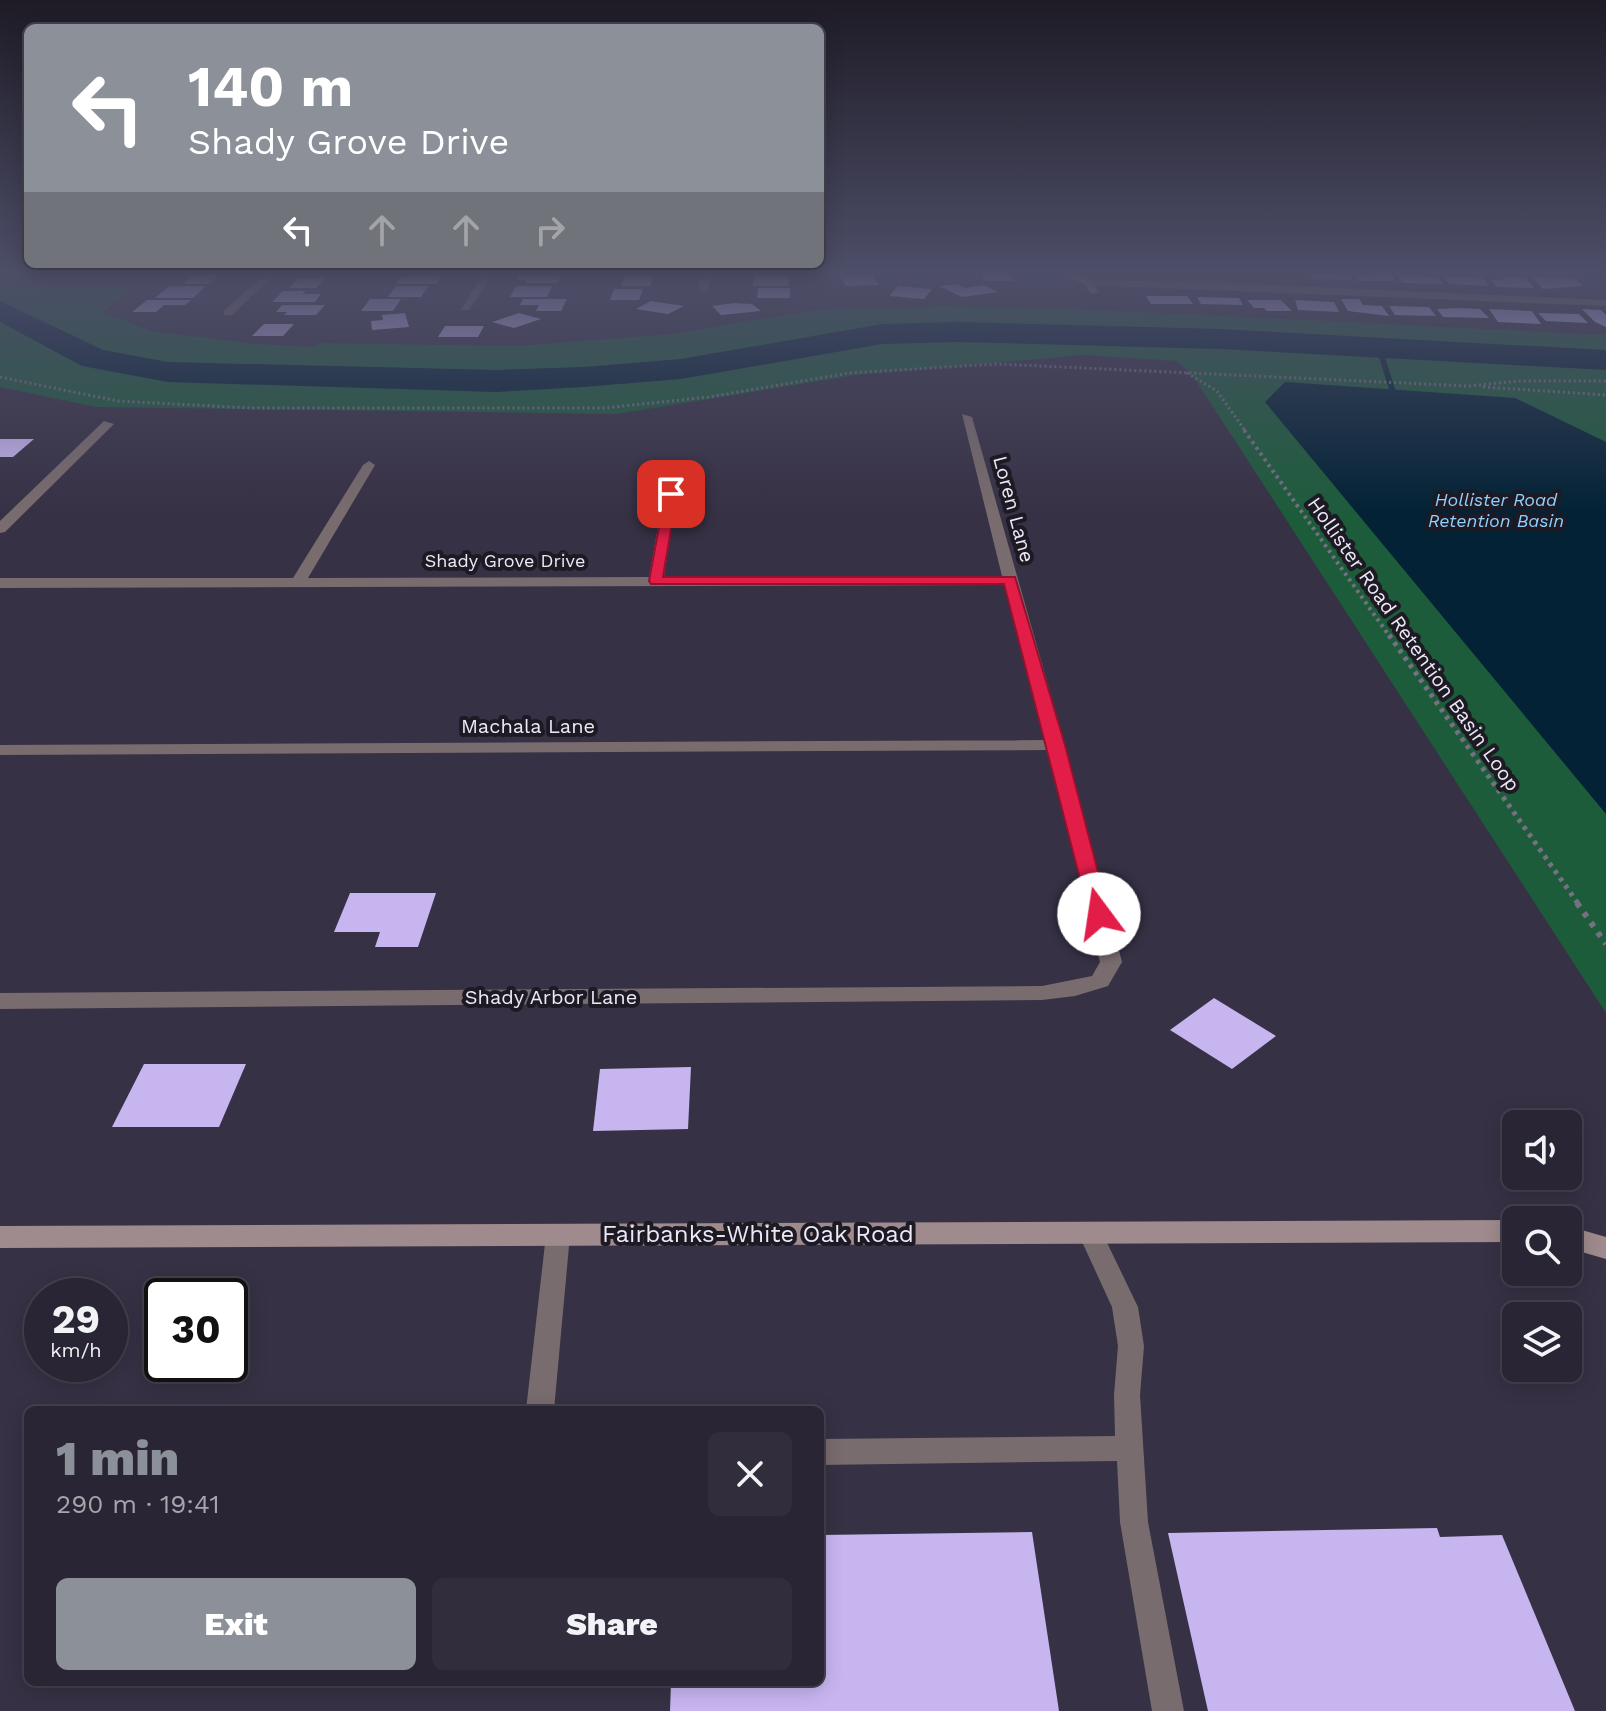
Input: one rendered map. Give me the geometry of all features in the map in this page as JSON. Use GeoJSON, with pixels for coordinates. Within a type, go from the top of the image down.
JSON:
{"type":"FeatureCollection","features":[{"type":"Feature","properties":{"kind":"street","name":"Loren Lane"},"geometry":{"type":"LineString","coordinates":[[966,417],[1056,745],[1111,962],[1100,981]]}},
{"type":"Feature","properties":{"kind":"street"},"geometry":{"type":"LineString","coordinates":[[0,529],[108,424]]}},
{"type":"Feature","properties":{"kind":"street"},"geometry":{"type":"LineString","coordinates":[[298,582],[369,465]]}},
{"type":"Feature","properties":{"kind":"street"},"geometry":{"type":"LineString","coordinates":[[656,581],[675,465]]}},
{"type":"Feature","properties":{"kind":"street","name":"Shady Grove Drive"},"geometry":{"type":"LineString","coordinates":[[0,583],[1010,580]]}},
{"type":"Feature","properties":{"kind":"street","name":"Machala Lane"},"geometry":{"type":"LineString","coordinates":[[0,750],[1056,745]]}},
{"type":"Feature","properties":{"kind":"street","name":"Shady Arbor Lane"},"geometry":{"type":"LineString","coordinates":[[0,1001],[1042,993],[1075,989],[1100,981]]}},
{"type":"Feature","properties":{"kind":"street","name":"Fairbanks-White Oak Road"},"geometry":{"type":"LineString","coordinates":[[0,1237],[1502,1231]]}},
{"type":"Feature","properties":{"kind":"street"},"geometry":{"type":"LineString","coordinates":[[1582,1241],[1606,1248]]}},
{"type":"Feature","properties":{"kind":"lane"},"geometry":{"type":"LineString","coordinates":[[1090,1233],[1125,1307],[1131,1346],[1127,1395],[1134,1522],[1168,1711]]}},
{"type":"Feature","properties":{"kind":"lane"},"geometry":{"type":"LineString","coordinates":[[540,1406],[558,1235]]}},
{"type":"Feature","properties":{"kind":"lane"},"geometry":{"type":"LineString","coordinates":[[824,1452],[1129,1448]]}},
{"type":"Feature","properties":{"kind":"path"},"geometry":{"type":"LineString","coordinates":[[0,377],[86,396],[171,406],[561,410],[675,401],[849,373],[921,366],[1037,364],[1606,395]]}},
{"type":"Feature","properties":{"kind":"path","name":"Hollister Road Retention Basin Loop"},"geometry":{"type":"LineString","coordinates":[[1186,373],[1217,391],[1606,944]]}},
{"type":"Feature","properties":{"kind":"path"},"geometry":{"type":"LineString","coordinates":[[1468,386],[1520,381],[1606,381]]}},
{"type":"Feature","properties":{"kind":"green space"},"geometry":{"type":"Polygon","coordinates":[[[0,354],[1606,354],[1606,1013],[1195,379],[1178,361],[1083,355],[855,375],[617,414],[96,407],[0,387],[0,354]]]}},
{"type":"Feature","properties":{"kind":"water","name":"Hollister Road Retention Basin"},"geometry":{"type":"Polygon","coordinates":[[[1285,382],[1515,398],[1606,442],[1606,814],[1265,402],[1285,382]]]}},
{"type":"Feature","properties":{"kind":"building"},"geometry":{"type":"Polygon","coordinates":[[[0,439],[34,439],[13,457],[0,457],[0,439]]]}},
{"type":"Feature","properties":{"kind":"building"},"geometry":{"type":"Polygon","coordinates":[[[350,893],[436,893],[418,947],[375,947],[380,932],[334,932],[350,893]]]}},
{"type":"Feature","properties":{"kind":"building"},"geometry":{"type":"Polygon","coordinates":[[[1214,998],[1276,1036],[1232,1069],[1170,1030],[1214,998]]]}},
{"type":"Feature","properties":{"kind":"building"},"geometry":{"type":"Polygon","coordinates":[[[144,1064],[246,1064],[219,1127],[112,1127],[144,1064]]]}},
{"type":"Feature","properties":{"kind":"building"},"geometry":{"type":"Polygon","coordinates":[[[691,1067],[688,1129],[593,1131],[600,1069],[691,1067]]]}},
{"type":"Feature","properties":{"kind":"building"},"geometry":{"type":"Polygon","coordinates":[[[1437,1528],[1440,1537],[1502,1535],[1575,1711],[1208,1711],[1168,1533],[1437,1528]]]}},
{"type":"Feature","properties":{"kind":"building"},"geometry":{"type":"Polygon","coordinates":[[[1032,1532],[1059,1711],[670,1711],[671,1686],[824,1686],[824,1535],[1032,1532]]]}},
{"type":"Feature","properties":{"kind":"waterway"},"geometry":{"type":"LineString","coordinates":[[84,354],[94,359],[168,372],[497,381],[681,369],[768,354]]}},
{"type":"Feature","properties":{"kind":"waterway"},"geometry":{"type":"LineString","coordinates":[[1381,354],[1392,389],[1401,400]]}},
{"type":"Feature","properties":{"kind":"waterway"},"geometry":{"type":"LineString","coordinates":[[1493,354],[1606,360]]}},
{"type":"Feature","properties":{"kind":"route"},"geometry":{"type":"LineString","coordinates":[[671,494],[656,581],[1010,580],[1099,914]]}}]}
